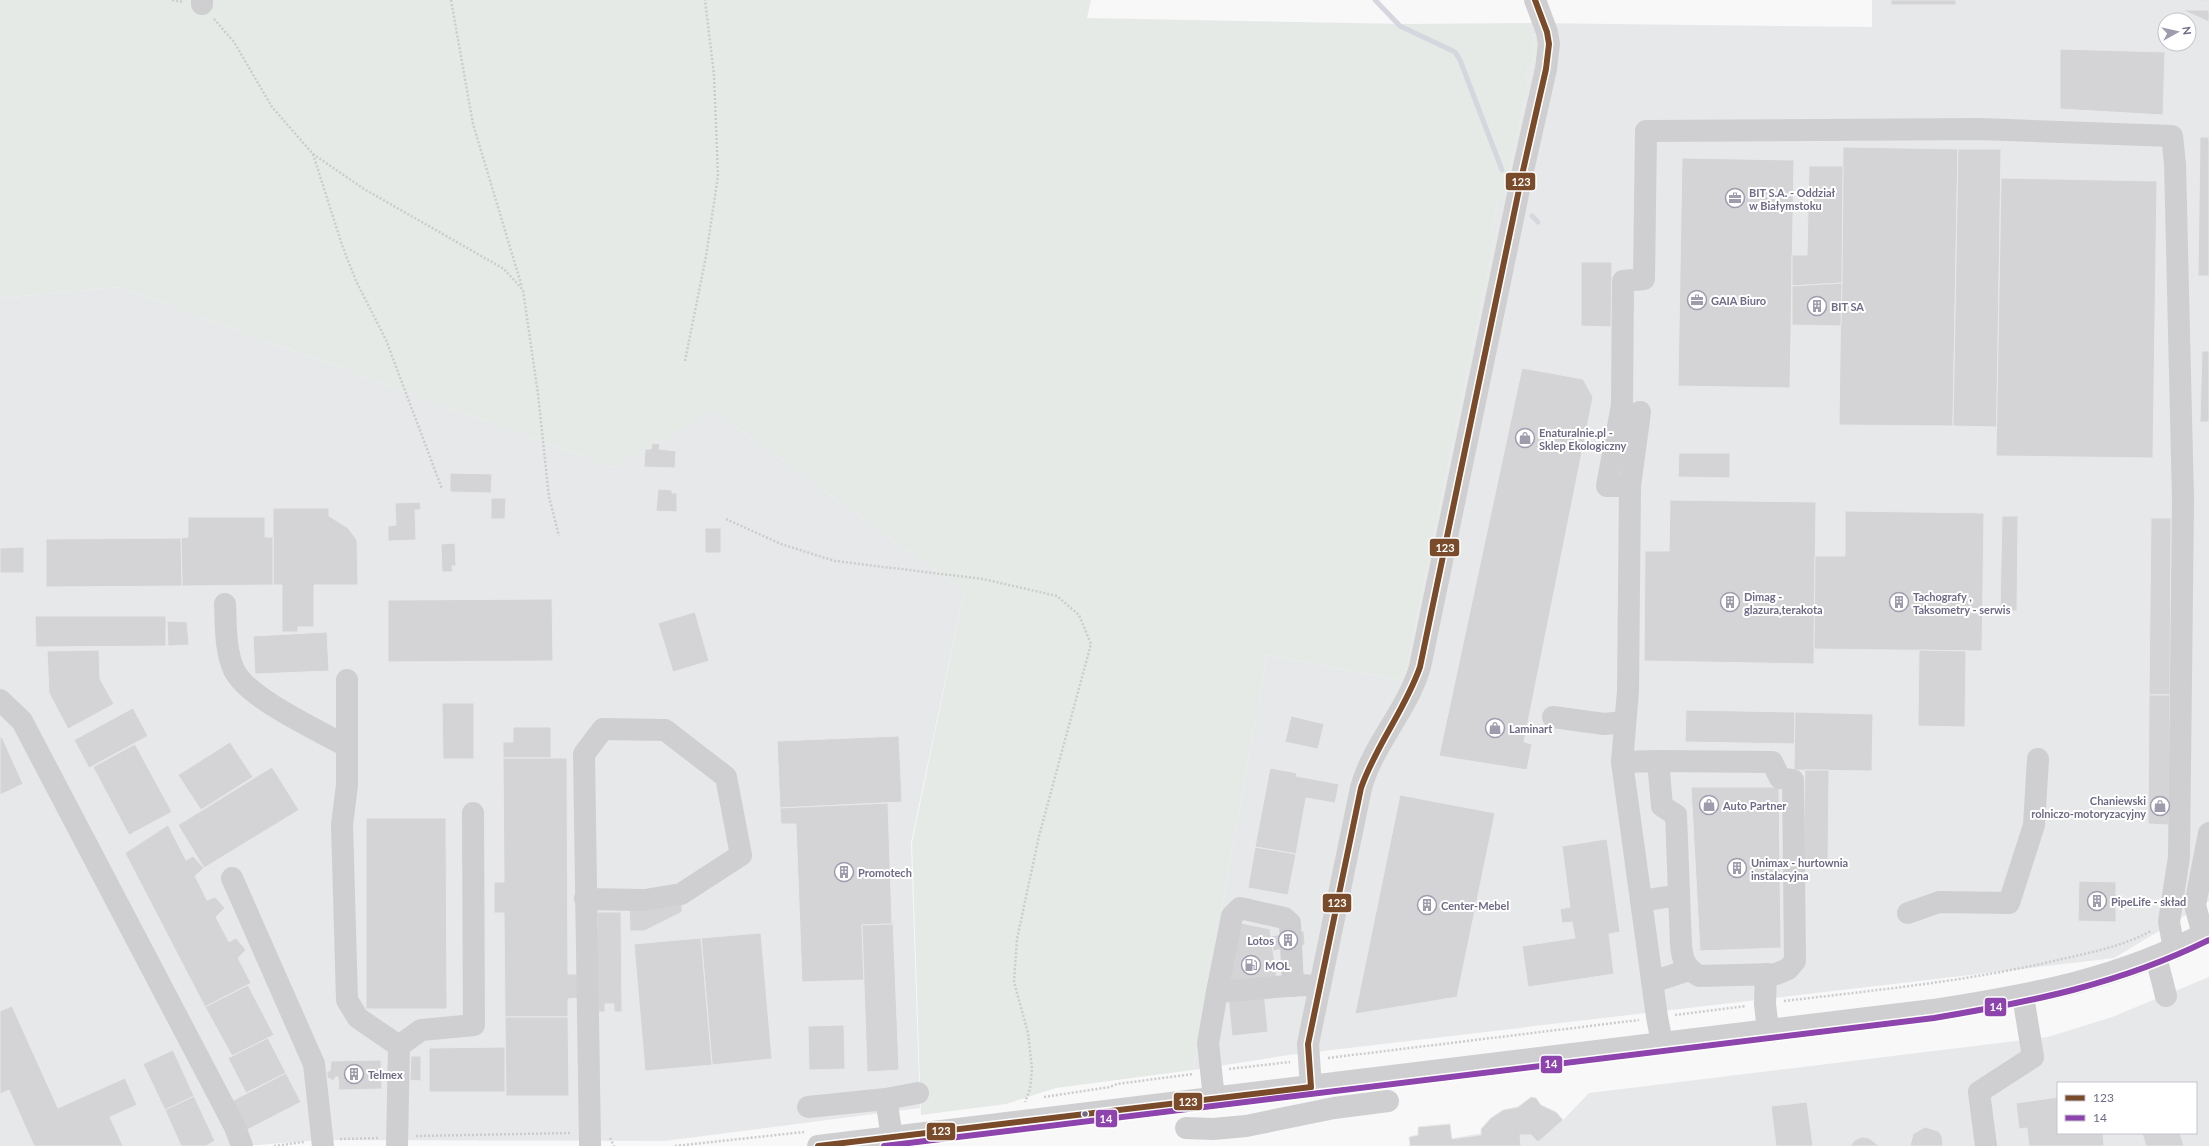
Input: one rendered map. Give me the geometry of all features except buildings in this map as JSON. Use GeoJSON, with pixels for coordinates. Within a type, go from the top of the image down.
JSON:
{"type":"FeatureCollection","features":[{"type":"Feature","properties":{"kind":"street"},"geometry":{"type":"LineString","coordinates":[[1311,1087],[1309,1056],[1310,1034],[1364,778],[1373,756],[1397,719],[1415,686],[1427,643],[1522,175],[1546,69],[1549,44],[1544,20],[1535,0]]}},
{"type":"Feature","properties":{"kind":"street"},"geometry":{"type":"LineString","coordinates":[[1630,486],[1607,486],[1622,405],[1623,281],[1644,279],[1646,131],[1980,129],[2172,136],[2176,164],[2183,500],[2179,857],[2168,922],[2165,953],[2166,996]]}},
{"type":"Feature","properties":{"kind":"street"},"geometry":{"type":"LineString","coordinates":[[1640,412],[1630,486],[1628,691],[1624,722],[1622,762],[1657,1018],[1662,1043]]}},
{"type":"Feature","properties":{"kind":"street"},"geometry":{"type":"LineString","coordinates":[[225,604],[228,650],[234,671],[253,693],[346,746]]}},
{"type":"Feature","properties":{"kind":"street"},"geometry":{"type":"LineString","coordinates":[[347,680],[347,786],[342,824],[347,1000],[358,1018],[399,1046]]}},
{"type":"Feature","properties":{"kind":"street"},"geometry":{"type":"LineString","coordinates":[[0,700],[22,721],[64,797],[235,1126],[242,1146]]}},
{"type":"Feature","properties":{"kind":"street"},"geometry":{"type":"LineString","coordinates":[[1554,717],[1604,724],[1624,722]]}},
{"type":"Feature","properties":{"kind":"street"},"geometry":{"type":"LineString","coordinates":[[584,899],[645,900],[681,894],[741,855],[726,777],[665,730],[603,729],[584,754],[584,899],[590,1139]]}},
{"type":"Feature","properties":{"kind":"street"},"geometry":{"type":"LineString","coordinates":[[1908,913],[1939,902],[2009,903],[2034,824],[2038,759]]}},
{"type":"Feature","properties":{"kind":"street"},"geometry":{"type":"LineString","coordinates":[[1622,762],[1658,761],[1772,762],[1780,778],[1793,780],[1795,961],[1788,970],[1776,974],[1699,976],[1689,970],[1682,958],[1676,815],[1662,806],[1658,761]]}},
{"type":"Feature","properties":{"kind":"street"},"geometry":{"type":"LineString","coordinates":[[399,1046],[422,1030],[474,1025],[474,813]]}},
{"type":"Feature","properties":{"kind":"street"},"geometry":{"type":"LineString","coordinates":[[814,1139],[892,1137],[1933,1010],[2023,996],[2101,976],[2165,953],[2206,933],[2195,905],[2209,834]]}},
{"type":"Feature","properties":{"kind":"street"},"geometry":{"type":"LineString","coordinates":[[232,878],[314,1064],[322,1143]]}},
{"type":"Feature","properties":{"kind":"street"},"geometry":{"type":"LineString","coordinates":[[1641,901],[1679,895]]}},
{"type":"Feature","properties":{"kind":"street"},"geometry":{"type":"LineString","coordinates":[[1214,1098],[1208,1043],[1232,916],[1240,908],[1284,918],[1290,923],[1293,986]]}},
{"type":"Feature","properties":{"kind":"street"},"geometry":{"type":"LineString","coordinates":[[1652,982],[1689,970]]}},
{"type":"Feature","properties":{"kind":"street"},"geometry":{"type":"LineString","coordinates":[[1766,974],[1765,1004],[1768,1030]]}},
{"type":"Feature","properties":{"kind":"street"},"geometry":{"type":"LineString","coordinates":[[1217,992],[1293,986],[1320,986]]}},
{"type":"Feature","properties":{"kind":"street"},"geometry":{"type":"LineString","coordinates":[[1986,1146],[1979,1092],[2033,1057],[2023,996]]}},
{"type":"Feature","properties":{"kind":"street"},"geometry":{"type":"LineString","coordinates":[[397,1142],[399,1046]]}},
{"type":"Feature","properties":{"kind":"street"},"geometry":{"type":"LineString","coordinates":[[808,1107],[886,1099],[918,1094]]}},
{"type":"Feature","properties":{"kind":"street"},"geometry":{"type":"LineString","coordinates":[[886,1099],[892,1137]]}},
{"type":"Feature","properties":{"kind":"street"},"geometry":{"type":"LineString","coordinates":[[1186,1128],[1213,1129],[1246,1126],[1334,1108],[1388,1101]]}},
{"type":"Feature","properties":{"kind":"path"},"geometry":{"type":"LineString","coordinates":[[451,0],[473,124],[523,290],[538,394],[549,497],[559,536]]}},
{"type":"Feature","properties":{"kind":"path"},"geometry":{"type":"LineString","coordinates":[[685,361],[706,256],[718,176],[714,75],[705,0]]}},
{"type":"Feature","properties":{"kind":"path"},"geometry":{"type":"LineString","coordinates":[[202,2],[234,42],[272,107],[313,154],[364,189],[504,269],[523,290]]}},
{"type":"Feature","properties":{"kind":"path"},"geometry":{"type":"LineString","coordinates":[[313,154],[356,281],[386,340],[442,490]]}},
{"type":"Feature","properties":{"kind":"path"},"geometry":{"type":"LineString","coordinates":[[726,519],[781,544],[835,561],[983,579],[1057,596],[1079,615],[1091,644],[1039,836],[1017,939],[1014,982],[1028,1033],[1032,1069],[1030,1089],[1024,1103],[1023,1121]]}},
{"type":"Feature","properties":{"kind":"path"},"geometry":{"type":"LineString","coordinates":[[1152,1080],[1292,1062],[1309,1056],[1336,1057],[1969,978],[2042,964],[2129,943],[2168,922]]}},
{"type":"Feature","properties":{"kind":"path"},"geometry":{"type":"LineString","coordinates":[[274,1146],[322,1143],[590,1139],[610,1133],[610,1140],[614,1146]]}},
{"type":"Feature","properties":{"kind":"path"},"geometry":{"type":"LineString","coordinates":[[675,1146],[814,1139]]}},
{"type":"Feature","properties":{"kind":"shaded area"},"geometry":{"type":"Polygon","coordinates":[[[0,0],[1091,0],[1087,18],[1407,24],[1530,23],[1535,48],[1532,69],[1528,68],[1525,77],[1529,79],[1505,194],[1498,200],[1491,233],[1495,238],[1404,681],[1267,655],[1193,1070],[1056,1088],[1006,1104],[921,1115],[912,843],[964,591],[714,411],[614,468],[119,287],[0,298],[0,0]]]}},
{"type":"Feature","properties":{"kind":"shaded area"},"geometry":{"type":"Polygon","coordinates":[[[1872,0],[2209,0],[2209,901],[2114,958],[1289,1055],[1193,1070],[1267,655],[1404,681],[1495,238],[1491,233],[1498,200],[1505,194],[1529,79],[1525,78],[1528,68],[1532,69],[1535,48],[1530,23],[1872,27],[1872,0]]]}},
{"type":"Feature","properties":{"kind":"shaded area"},"geometry":{"type":"Polygon","coordinates":[[[119,287],[614,468],[714,411],[964,591],[911,843],[920,1108],[665,1141],[322,1140],[244,1146],[0,1146],[0,298],[119,287]]]}},
{"type":"Feature","properties":{"kind":"shaded area"},"geometry":{"type":"Polygon","coordinates":[[[2209,977],[2209,1146],[1405,1146],[1563,1120],[1589,1093],[2048,1037],[2112,1017],[2209,977]]]}},
{"type":"Feature","properties":{"kind":"waterway"},"geometry":{"type":"LineString","coordinates":[[1375,0],[1400,26],[1455,52],[1460,60],[1502,170]]}},
{"type":"Feature","properties":{"kind":"waterway"},"geometry":{"type":"LineString","coordinates":[[1532,216],[1538,222]]}},
{"type":"Feature","properties":{"kind":"transit line","name":"123"},"geometry":{"type":"LineString","coordinates":[[1311,1087],[1308,1044],[1361,788],[1374,757],[1407,698],[1420,667],[1522,175],[1546,69],[1549,44],[1547,32],[1535,0]]}},
{"type":"Feature","properties":{"kind":"transit line","name":"14"},"geometry":{"type":"LineString","coordinates":[[884,1146],[1934,1018],[2074,990],[2142,968],[2209,940]]}},
{"type":"Feature","properties":{"kind":"transit line","name":"123"},"geometry":{"type":"LineString","coordinates":[[818,1146],[1311,1087]]}},
{"type":"Feature","properties":{"kind":"place","name":"BIT S.A. - Oddział w Białymstoku"},"geometry":{"type":"Point","coordinates":[1735,198]}},
{"type":"Feature","properties":{"kind":"place","name":"GAIA Biuro"},"geometry":{"type":"Point","coordinates":[1697,300]}},
{"type":"Feature","properties":{"kind":"place","name":"BIT SA"},"geometry":{"type":"Point","coordinates":[1817,306]}},
{"type":"Feature","properties":{"kind":"place","name":"Enaturalnie.pl - Sklep Ekologiczny"},"geometry":{"type":"Point","coordinates":[1525,438]}},
{"type":"Feature","properties":{"kind":"place","name":"Dimag - glazura,terakota"},"geometry":{"type":"Point","coordinates":[1730,602]}},
{"type":"Feature","properties":{"kind":"place","name":"Tachografy , Taksometry - serwis"},"geometry":{"type":"Point","coordinates":[1899,602]}},
{"type":"Feature","properties":{"kind":"place","name":"Laminart"},"geometry":{"type":"Point","coordinates":[1495,728]}},
{"type":"Feature","properties":{"kind":"place","name":"Auto Partner"},"geometry":{"type":"Point","coordinates":[1709,805]}},
{"type":"Feature","properties":{"kind":"place","name":"Chaniewski rolniczo-motoryzacyjny"},"geometry":{"type":"Point","coordinates":[2160,806]}},
{"type":"Feature","properties":{"kind":"place","name":"Unimax - hurtownia instalacyjna"},"geometry":{"type":"Point","coordinates":[1737,868]}},
{"type":"Feature","properties":{"kind":"place","name":"Promotech"},"geometry":{"type":"Point","coordinates":[844,872]}},
{"type":"Feature","properties":{"kind":"place","name":"PipeLife - skład"},"geometry":{"type":"Point","coordinates":[2097,901]}},
{"type":"Feature","properties":{"kind":"place","name":"Center-Mebel"},"geometry":{"type":"Point","coordinates":[1427,905]}},
{"type":"Feature","properties":{"kind":"place","name":"Lotos"},"geometry":{"type":"Point","coordinates":[1288,940]}},
{"type":"Feature","properties":{"kind":"place","name":"MOL"},"geometry":{"type":"Point","coordinates":[1251,965]}},
{"type":"Feature","properties":{"kind":"place","name":"Telmex"},"geometry":{"type":"Point","coordinates":[354,1074]}}]}
